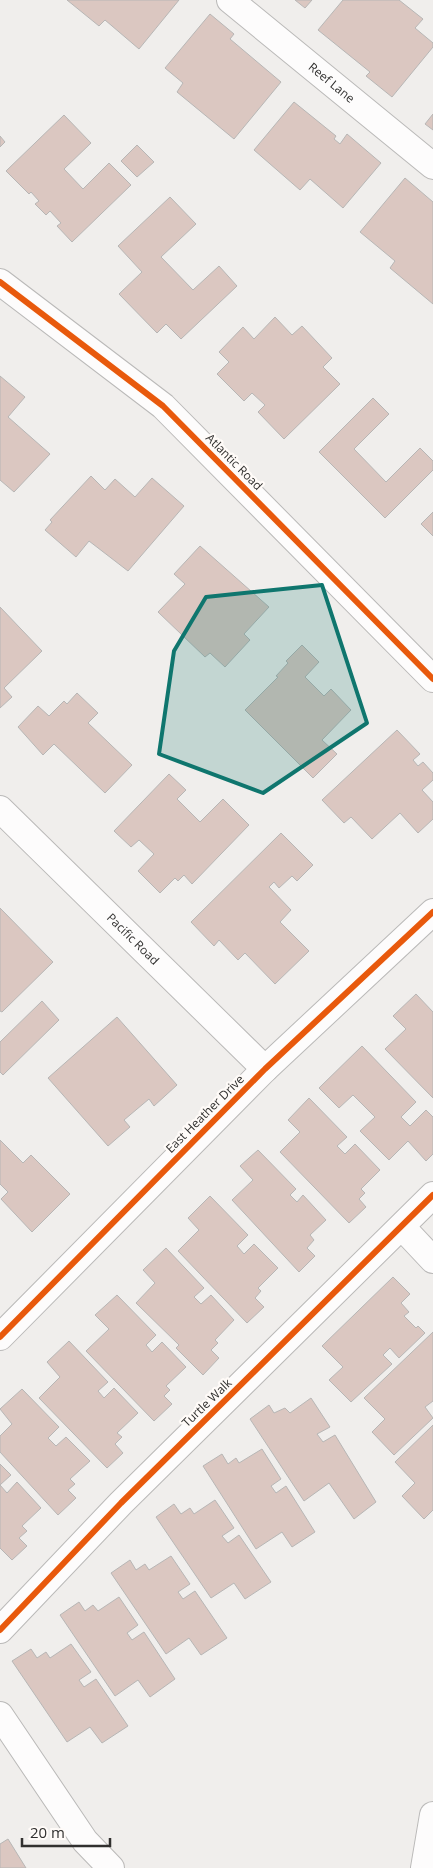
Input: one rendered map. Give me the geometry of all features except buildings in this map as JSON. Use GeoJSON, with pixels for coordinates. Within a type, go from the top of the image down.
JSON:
{"type":"FeatureCollection","features":[{"type":"Feature","properties":{"kind":"street","name":"Reef Lane"},"geometry":{"type":"LineString","coordinates":[[230,0],[433,166]]}},
{"type":"Feature","properties":{"kind":"street","name":"Atlantic Road"},"geometry":{"type":"LineString","coordinates":[[0,282],[163,406],[433,680]]}},
{"type":"Feature","properties":{"kind":"street","name":"Pacific Road"},"geometry":{"type":"LineString","coordinates":[[0,810],[265,1069]]}},
{"type":"Feature","properties":{"kind":"street","name":"East Heather Drive"},"geometry":{"type":"LineString","coordinates":[[0,1338],[265,1069],[433,912]]}},
{"type":"Feature","properties":{"kind":"street","name":"Turtle Walk"},"geometry":{"type":"LineString","coordinates":[[0,1630],[121,1503],[433,1195]]}},
{"type":"Feature","properties":{"kind":"street"},"geometry":{"type":"LineString","coordinates":[[402,1227],[433,1260]]}},
{"type":"Feature","properties":{"kind":"street"},"geometry":{"type":"LineString","coordinates":[[0,1715],[85,1841],[112,1868]]}},
{"type":"Feature","properties":{"kind":"street"},"geometry":{"type":"LineString","coordinates":[[424,1868],[433,1815]]}},
{"type":"Feature","properties":{"kind":"highlighted area"},"geometry":{"type":"Polygon","coordinates":[[[322,585],[367,723],[263,793],[159,754],[174,651],[206,597],[322,585]]]}},
{"type":"Feature","properties":{"kind":"cycle path"},"geometry":{"type":"LineString","coordinates":[[0,282],[163,406],[433,679]]}},
{"type":"Feature","properties":{"kind":"cycle path"},"geometry":{"type":"LineString","coordinates":[[0,1337],[265,1069],[433,912]]}},
{"type":"Feature","properties":{"kind":"cycle path"},"geometry":{"type":"LineString","coordinates":[[0,1630],[121,1503],[433,1195]]}}]}
